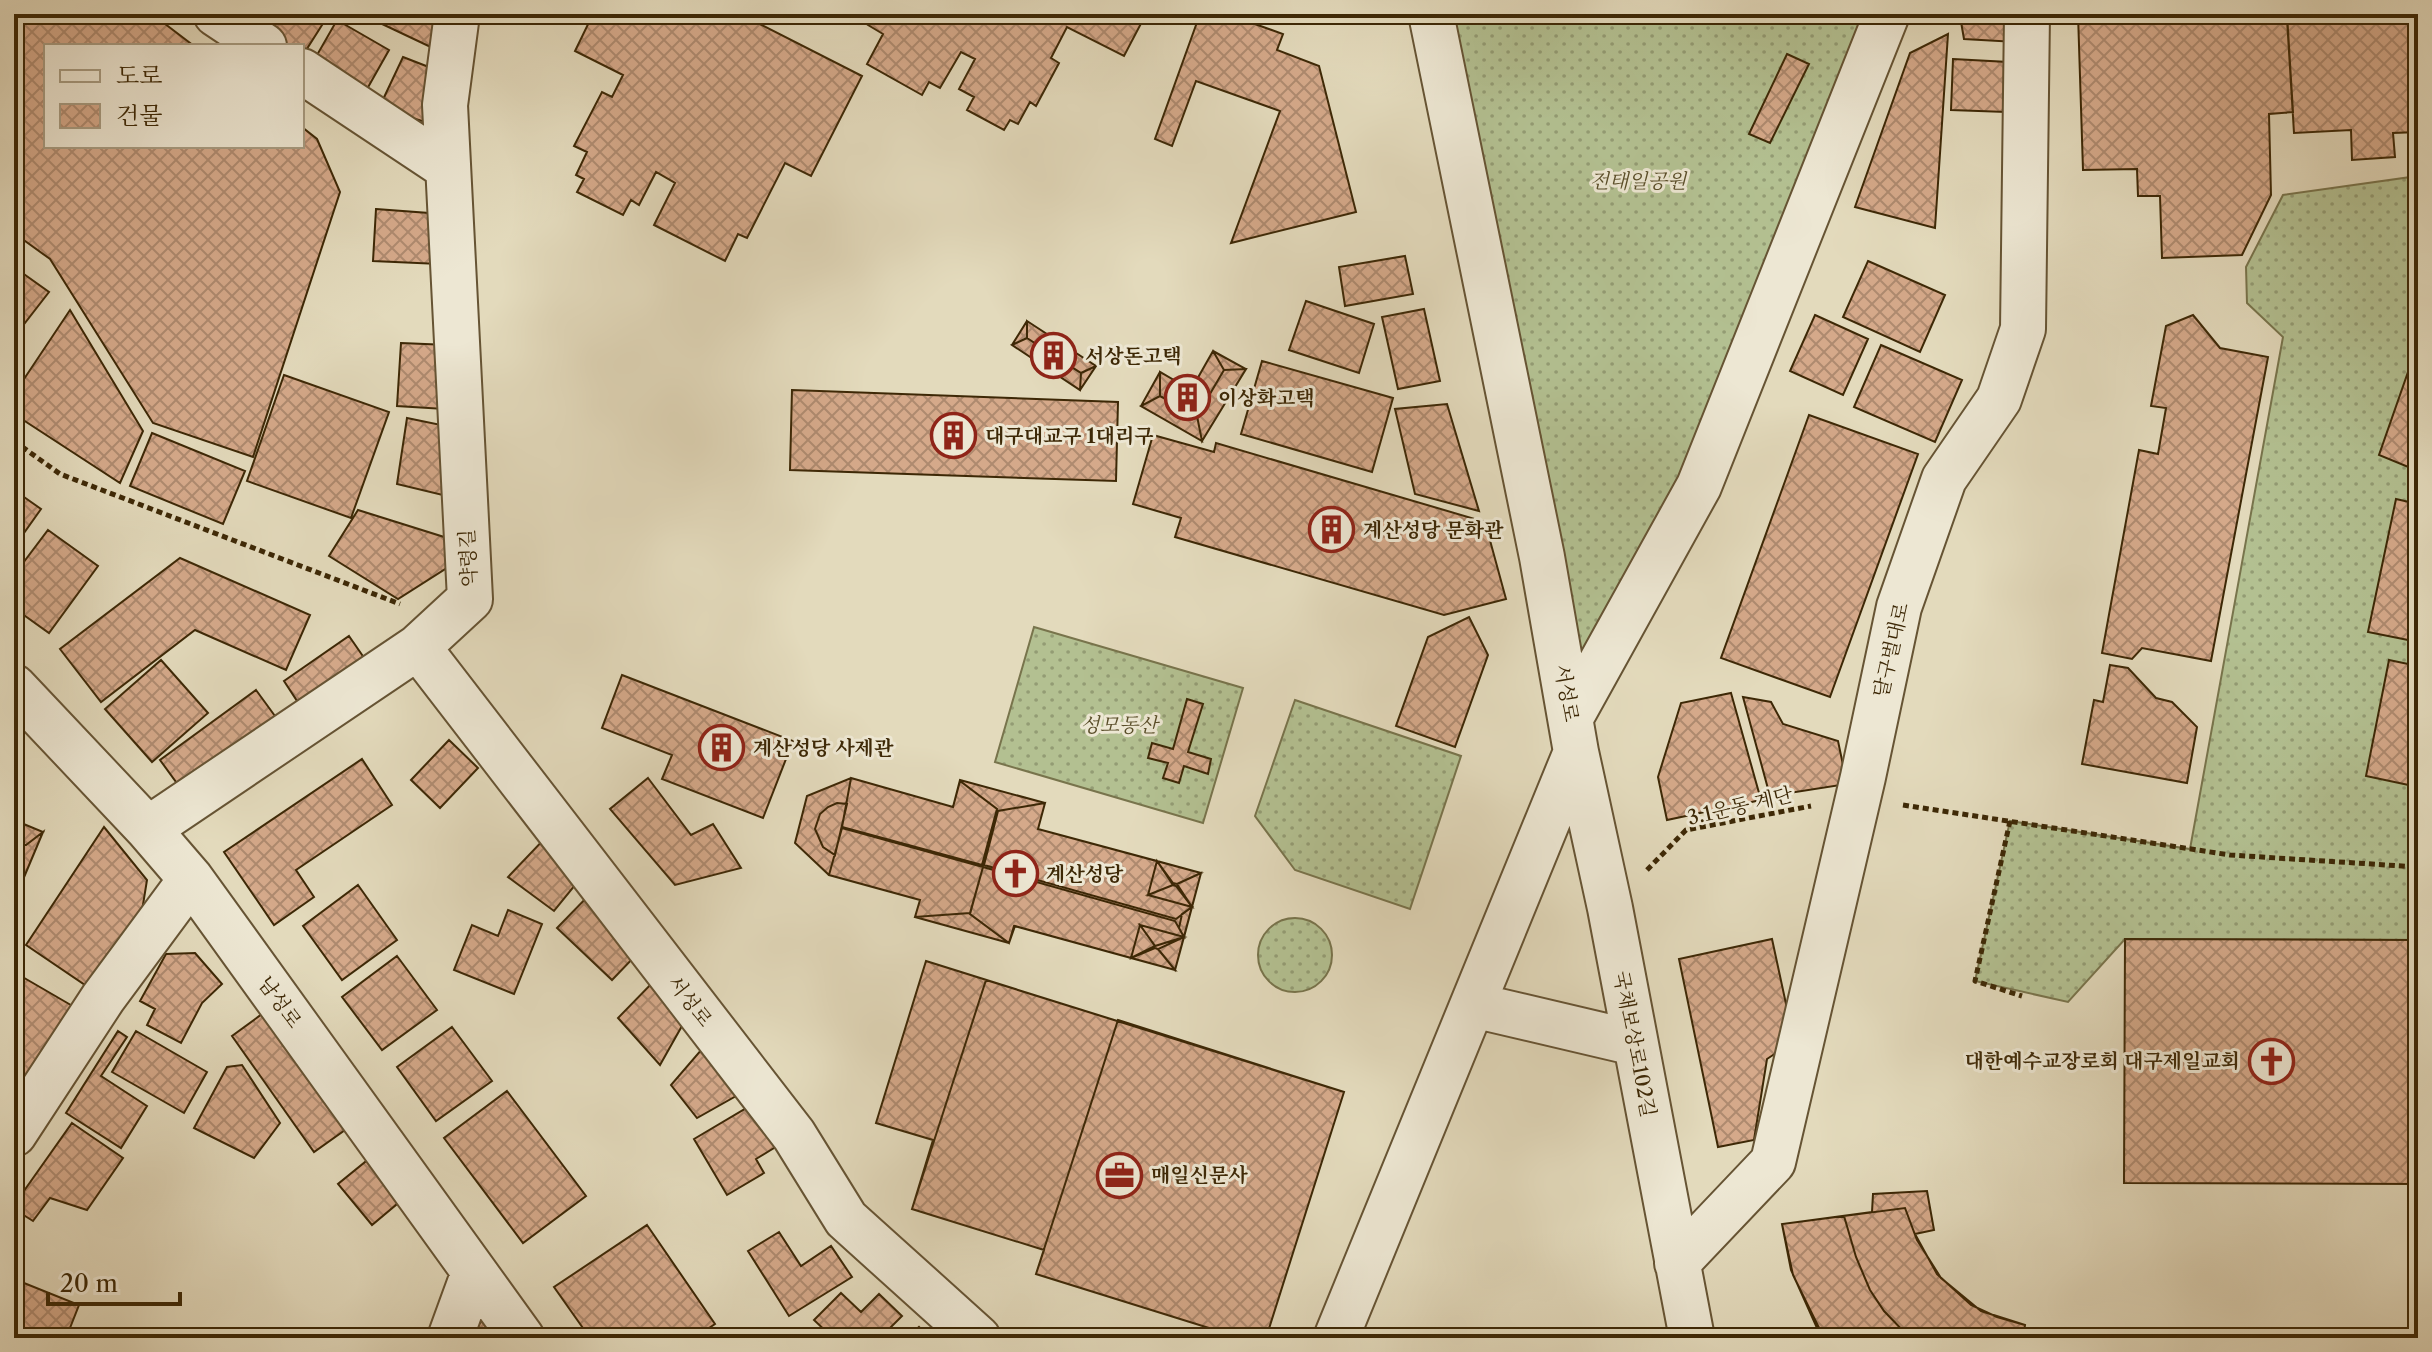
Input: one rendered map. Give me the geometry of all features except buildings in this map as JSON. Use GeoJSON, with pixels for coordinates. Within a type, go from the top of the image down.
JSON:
{"type":"FeatureCollection","features":[{"type":"Feature","properties":{"kind":"street"},"geometry":{"type":"LineString","coordinates":[[216,14],[261,44]]}},
{"type":"Feature","properties":{"kind":"street","name":"약령길"},"geometry":{"type":"LineString","coordinates":[[148,829],[432,634],[470,599],[445,105],[457,14]]}},
{"type":"Feature","properties":{"kind":"street","name":"서성로"},"geometry":{"type":"LineString","coordinates":[[1431,14],[1542,557],[1574,734]]}},
{"type":"Feature","properties":{"kind":"street"},"geometry":{"type":"LineString","coordinates":[[1336,1338],[1473,1005],[1574,734],[1699,486],[1887,14]]}},
{"type":"Feature","properties":{"kind":"street","name":"달구벌대로"},"geometry":{"type":"LineString","coordinates":[[1677,1263],[1773,1162],[1899,607],[1944,479],[1999,399],[2023,329],[2027,14]]}},
{"type":"Feature","properties":{"kind":"street"},"geometry":{"type":"LineString","coordinates":[[304,72],[448,168]]}},
{"type":"Feature","properties":{"kind":"street","name":"서성로"},"geometry":{"type":"LineString","coordinates":[[432,634],[794,1135],[846,1219],[978,1338]]}},
{"type":"Feature","properties":{"kind":"street","name":"남성로"},"geometry":{"type":"LineString","coordinates":[[14,687],[191,879],[522,1338]]}},
{"type":"Feature","properties":{"kind":"street","name":"국채보상로102길"},"geometry":{"type":"LineString","coordinates":[[1574,734],[1692,1338]]}},
{"type":"Feature","properties":{"kind":"street"},"geometry":{"type":"LineString","coordinates":[[14,1134],[103,998],[191,879]]}},
{"type":"Feature","properties":{"kind":"street"},"geometry":{"type":"LineString","coordinates":[[1473,1005],[1635,1043]]}},
{"type":"Feature","properties":{"kind":"street"},"geometry":{"type":"LineString","coordinates":[[450,1338],[474,1272]]}},
{"type":"Feature","properties":{"kind":"path"},"geometry":{"type":"LineString","coordinates":[[14,441],[60,474],[432,634]]}},
{"type":"Feature","properties":{"kind":"path","name":"3.1운동 계단"},"geometry":{"type":"LineString","coordinates":[[1610,908],[1686,830],[1858,797],[2230,855],[2418,867]]}},
{"type":"Feature","properties":{"kind":"path"},"geometry":{"type":"LineString","coordinates":[[2010,821],[1975,981],[2022,996]]}},
{"type":"Feature","properties":{"kind":"green space","name":"전태일공원"},"geometry":{"type":"Polygon","coordinates":[[[1431,14],[1884,14],[1844,120],[1571,717],[1431,14]]]}},
{"type":"Feature","properties":{"kind":"green space"},"geometry":{"type":"Polygon","coordinates":[[[2418,176],[2418,940],[2125,939],[2068,1002],[1975,981],[2010,821],[2190,849],[2283,337],[2247,303],[2246,267],[2283,195],[2418,176]]]}},
{"type":"Feature","properties":{"kind":"green space","name":"성모동산"},"geometry":{"type":"Polygon","coordinates":[[[1034,627],[1243,688],[1203,823],[995,762],[1034,627]]]}},
{"type":"Feature","properties":{"kind":"green space"},"geometry":{"type":"Polygon","coordinates":[[[1295,700],[1461,756],[1410,909],[1295,870],[1255,816],[1295,700]]]}},
{"type":"Feature","properties":{"kind":"green space"},"geometry":{"type":"Polygon","coordinates":[[[1295,918],[1309,921],[1321,929],[1329,941],[1332,955],[1329,969],[1321,981],[1309,989],[1295,992],[1281,989],[1269,981],[1261,969],[1258,955],[1261,941],[1269,929],[1281,921],[1295,918]]]}},
{"type":"Feature","properties":{"kind":"place","name":"서상돈고택"},"geometry":{"type":"Point","coordinates":[1054,356]}},
{"type":"Feature","properties":{"kind":"place","name":"이상화고택"},"geometry":{"type":"Point","coordinates":[1187,398]}},
{"type":"Feature","properties":{"kind":"place","name":"대구대교구 1대리구"},"geometry":{"type":"Point","coordinates":[954,436]}},
{"type":"Feature","properties":{"kind":"place","name":"계산성당 문화관"},"geometry":{"type":"Point","coordinates":[1332,530]}},
{"type":"Feature","properties":{"kind":"place","name":"계산성당 사제관"},"geometry":{"type":"Point","coordinates":[722,748]}},
{"type":"Feature","properties":{"kind":"place","name":"계산성당"},"geometry":{"type":"Point","coordinates":[1015,874]}},
{"type":"Feature","properties":{"kind":"place","name":"대한예수교장로회 대구제일교회"},"geometry":{"type":"Point","coordinates":[2271,1061]}},
{"type":"Feature","properties":{"kind":"place","name":"매일신문사"},"geometry":{"type":"Point","coordinates":[1120,1175]}}]}
